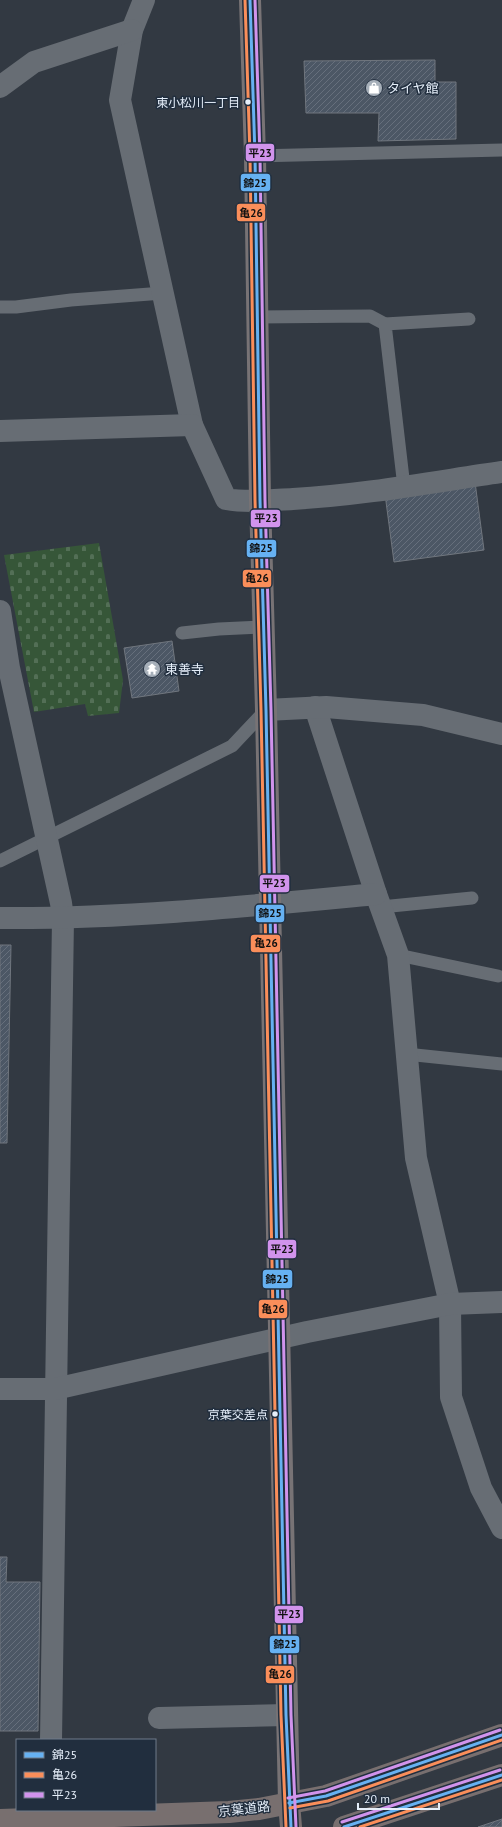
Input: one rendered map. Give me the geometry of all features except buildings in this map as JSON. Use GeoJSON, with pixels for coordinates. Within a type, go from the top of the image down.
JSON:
{"type":"FeatureCollection","features":[{"type":"Feature","properties":{"kind":"highway","name":"京葉道路"},"geometry":{"type":"LineString","coordinates":[[0,1820],[50,1815],[229,1812],[289,1803],[326,1796],[502,1735]]}},
{"type":"Feature","properties":{"kind":"highway"},"geometry":{"type":"LineString","coordinates":[[344,1827],[502,1775]]}},
{"type":"Feature","properties":{"kind":"highway"},"geometry":{"type":"LineString","coordinates":[[289,1803],[291,1827]]}},
{"type":"Feature","properties":{"kind":"main road"},"geometry":{"type":"LineString","coordinates":[[250,0],[255,156],[260,500],[280,1338],[286,1715],[289,1803]]}},
{"type":"Feature","properties":{"kind":"street"},"geometry":{"type":"LineString","coordinates":[[144,0],[132,30],[120,100],[192,424],[226,499],[260,500],[339,496],[502,472]]}},
{"type":"Feature","properties":{"kind":"street"},"geometry":{"type":"LineString","coordinates":[[0,87],[34,62],[132,30]]}},
{"type":"Feature","properties":{"kind":"street"},"geometry":{"type":"LineString","coordinates":[[0,431],[192,424]]}},
{"type":"Feature","properties":{"kind":"street"},"geometry":{"type":"LineString","coordinates":[[0,612],[10,668],[63,918],[51,1739]]}},
{"type":"Feature","properties":{"kind":"street"},"geometry":{"type":"LineString","coordinates":[[266,710],[315,707],[423,715],[502,734]]}},
{"type":"Feature","properties":{"kind":"street"},"geometry":{"type":"LineString","coordinates":[[315,707],[398,955],[416,1158],[450,1304],[451,1397],[481,1488],[502,1528]]}},
{"type":"Feature","properties":{"kind":"street"},"geometry":{"type":"LineString","coordinates":[[0,918],[63,918],[269,904],[379,901]]}},
{"type":"Feature","properties":{"kind":"street"},"geometry":{"type":"LineString","coordinates":[[0,1389],[55,1389],[280,1338],[450,1304],[502,1302]]}},
{"type":"Feature","properties":{"kind":"street"},"geometry":{"type":"LineString","coordinates":[[159,1718],[286,1715]]}},
{"type":"Feature","properties":{"kind":"lane"},"geometry":{"type":"LineString","coordinates":[[255,156],[502,150]]}},
{"type":"Feature","properties":{"kind":"lane"},"geometry":{"type":"LineString","coordinates":[[0,307],[16,307],[71,300],[162,293]]}},
{"type":"Feature","properties":{"kind":"lane"},"geometry":{"type":"LineString","coordinates":[[257,317],[370,316],[385,324],[469,319]]}},
{"type":"Feature","properties":{"kind":"lane"},"geometry":{"type":"LineString","coordinates":[[385,324],[404,487]]}},
{"type":"Feature","properties":{"kind":"lane"},"geometry":{"type":"LineString","coordinates":[[182,633],[219,629],[264,627]]}},
{"type":"Feature","properties":{"kind":"lane"},"geometry":{"type":"LineString","coordinates":[[0,861],[232,746],[266,710]]}},
{"type":"Feature","properties":{"kind":"lane"},"geometry":{"type":"LineString","coordinates":[[379,901],[472,898]]}},
{"type":"Feature","properties":{"kind":"lane"},"geometry":{"type":"LineString","coordinates":[[398,955],[498,976]]}},
{"type":"Feature","properties":{"kind":"lane"},"geometry":{"type":"LineString","coordinates":[[406,1054],[502,1064]]}},
{"type":"Feature","properties":{"kind":"green space"},"geometry":{"type":"Polygon","coordinates":[[[99,543],[123,680],[119,713],[88,716],[85,704],[34,712],[4,555],[99,543]]]}},
{"type":"Feature","properties":{"kind":"transit line","name":"亀26"},"geometry":{"type":"LineString","coordinates":[[245,0],[250,156],[255,500],[261,710],[281,1715],[286,1827]]}},
{"type":"Feature","properties":{"kind":"transit line","name":"錦25"},"geometry":{"type":"LineString","coordinates":[[250,0],[255,156],[260,500],[266,710],[286,1715],[291,1827]]}},
{"type":"Feature","properties":{"kind":"transit line","name":"平23"},"geometry":{"type":"LineString","coordinates":[[255,0],[260,156],[265,500],[271,710],[291,1715],[296,1827]]}},
{"type":"Feature","properties":{"kind":"transit line","name":"平23"},"geometry":{"type":"LineString","coordinates":[[288,1798],[325,1791],[500,1730]]}},
{"type":"Feature","properties":{"kind":"transit line","name":"錦25"},"geometry":{"type":"LineString","coordinates":[[289,1803],[326,1796],[502,1735]]}},
{"type":"Feature","properties":{"kind":"transit line","name":"亀26"},"geometry":{"type":"LineString","coordinates":[[290,1808],[328,1801],[502,1740]]}},
{"type":"Feature","properties":{"kind":"transit line","name":"平23"},"geometry":{"type":"LineString","coordinates":[[342,1822],[500,1770]]}},
{"type":"Feature","properties":{"kind":"transit line","name":"錦25"},"geometry":{"type":"LineString","coordinates":[[344,1827],[502,1775]]}},
{"type":"Feature","properties":{"kind":"transit line","name":"亀26"},"geometry":{"type":"LineString","coordinates":[[360,1827],[502,1780]]}},
{"type":"Feature","properties":{"kind":"place","name":"タイヤ館"},"geometry":{"type":"Point","coordinates":[374,88]}},
{"type":"Feature","properties":{"kind":"place","name":"東小松川一丁目"},"geometry":{"type":"Point","coordinates":[248,102]}},
{"type":"Feature","properties":{"kind":"place","name":"東善寺"},"geometry":{"type":"Point","coordinates":[152,669]}},
{"type":"Feature","properties":{"kind":"place","name":"京葉交差点"},"geometry":{"type":"Point","coordinates":[275,1414]}}]}
